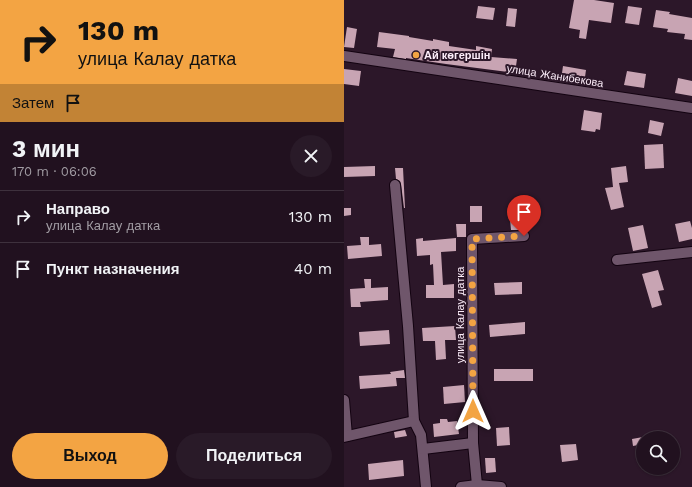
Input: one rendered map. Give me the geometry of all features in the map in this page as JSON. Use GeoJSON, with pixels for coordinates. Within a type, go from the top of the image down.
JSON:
{"type":"FeatureCollection","features":[{"type":"Feature","properties":{"kind":"street","name":"улица Жанибекова"},"geometry":{"type":"LineString","coordinates":[[344,56],[692,108]]}},
{"type":"Feature","properties":{"kind":"street"},"geometry":{"type":"LineString","coordinates":[[395,185],[408,326],[414,420],[421,435],[426,487]]}},
{"type":"Feature","properties":{"kind":"street","name":"улица Калау датка"},"geometry":{"type":"LineString","coordinates":[[477,486],[473,443],[472,239],[524,236]]}},
{"type":"Feature","properties":{"kind":"street"},"geometry":{"type":"LineString","coordinates":[[617,260],[692,253]]}},
{"type":"Feature","properties":{"kind":"street"},"geometry":{"type":"LineString","coordinates":[[344,400],[346,437],[414,420]]}},
{"type":"Feature","properties":{"kind":"street"},"geometry":{"type":"LineString","coordinates":[[423,449],[473,443]]}},
{"type":"Feature","properties":{"kind":"street"},"geometry":{"type":"LineString","coordinates":[[461,487],[501,487]]}},
{"type":"Feature","properties":{"kind":"building"},"geometry":{"type":"Polygon","coordinates":[[[574,0],[594,0],[614,3],[611,23],[589,20],[586,39],[579,38],[580,30],[569,28],[574,0]]]}},
{"type":"Feature","properties":{"kind":"building"},"geometry":{"type":"Polygon","coordinates":[[[478,6],[495,8],[493,20],[476,18],[478,6]]]}},
{"type":"Feature","properties":{"kind":"building"},"geometry":{"type":"Polygon","coordinates":[[[628,6],[642,8],[639,25],[625,23],[628,6]]]}},
{"type":"Feature","properties":{"kind":"building"},"geometry":{"type":"Polygon","coordinates":[[[508,8],[517,9],[515,27],[506,26],[508,8]]]}},
{"type":"Feature","properties":{"kind":"building"},"geometry":{"type":"Polygon","coordinates":[[[656,10],[692,18],[692,40],[684,39],[685,34],[667,32],[668,29],[653,27],[656,10]]]}},
{"type":"Feature","properties":{"kind":"building"},"geometry":{"type":"Polygon","coordinates":[[[347,27],[357,29],[354,48],[344,47],[347,27]]]}},
{"type":"Feature","properties":{"kind":"building"},"geometry":{"type":"Polygon","coordinates":[[[379,32],[433,41],[433,39],[449,42],[449,46],[476,50],[476,46],[492,49],[491,57],[517,59],[515,73],[393,57],[395,49],[377,47],[379,32]]]}},
{"type":"Feature","properties":{"kind":"building"},"geometry":{"type":"Polygon","coordinates":[[[563,66],[586,70],[585,77],[562,73],[563,66]]]}},
{"type":"Feature","properties":{"kind":"building"},"geometry":{"type":"Polygon","coordinates":[[[344,69],[361,71],[359,86],[344,84],[344,69]]]}},
{"type":"Feature","properties":{"kind":"building"},"geometry":{"type":"Polygon","coordinates":[[[627,71],[646,74],[644,88],[624,85],[627,71]]]}},
{"type":"Feature","properties":{"kind":"building"},"geometry":{"type":"Polygon","coordinates":[[[678,78],[692,81],[692,96],[675,93],[678,78]]]}},
{"type":"Feature","properties":{"kind":"building"},"geometry":{"type":"Polygon","coordinates":[[[584,110],[602,113],[600,130],[596,129],[595,132],[581,130],[584,110]]]}},
{"type":"Feature","properties":{"kind":"building"},"geometry":{"type":"Polygon","coordinates":[[[650,120],[664,123],[661,136],[648,133],[650,120]]]}},
{"type":"Feature","properties":{"kind":"building"},"geometry":{"type":"Polygon","coordinates":[[[663,144],[664,168],[645,169],[644,145],[663,144]]]}},
{"type":"Feature","properties":{"kind":"building"},"geometry":{"type":"Polygon","coordinates":[[[375,166],[375,176],[344,177],[344,167],[375,166]]]}},
{"type":"Feature","properties":{"kind":"building"},"geometry":{"type":"Polygon","coordinates":[[[626,166],[628,182],[619,183],[624,207],[611,210],[605,188],[613,187],[611,168],[626,166]]]}},
{"type":"Feature","properties":{"kind":"building"},"geometry":{"type":"Polygon","coordinates":[[[395,168],[403,168],[405,208],[401,184],[400,181],[396,179],[395,168]]]}},
{"type":"Feature","properties":{"kind":"building"},"geometry":{"type":"Polygon","coordinates":[[[470,206],[482,206],[482,222],[470,222],[470,206]]]}},
{"type":"Feature","properties":{"kind":"building"},"geometry":{"type":"Polygon","coordinates":[[[344,208],[351,208],[351,215],[344,216],[344,208]]]}},
{"type":"Feature","properties":{"kind":"building"},"geometry":{"type":"Polygon","coordinates":[[[521,218],[522,230],[511,230],[510,219],[521,218]]]}},
{"type":"Feature","properties":{"kind":"building"},"geometry":{"type":"Polygon","coordinates":[[[690,221],[692,228],[692,239],[679,242],[675,224],[690,221]]]}},
{"type":"Feature","properties":{"kind":"building"},"geometry":{"type":"Polygon","coordinates":[[[456,224],[466,224],[466,237],[457,237],[456,224]]]}},
{"type":"Feature","properties":{"kind":"building"},"geometry":{"type":"Polygon","coordinates":[[[643,225],[648,248],[633,251],[628,228],[643,225]]]}},
{"type":"Feature","properties":{"kind":"building"},"geometry":{"type":"Polygon","coordinates":[[[360,237],[369,237],[369,245],[381,244],[382,256],[348,259],[347,246],[361,245],[360,237]]]}},
{"type":"Feature","properties":{"kind":"building"},"geometry":{"type":"Polygon","coordinates":[[[423,238],[423,241],[456,238],[456,251],[441,252],[443,285],[454,284],[454,298],[426,298],[426,285],[434,285],[433,264],[430,265],[430,255],[417,256],[416,239],[423,238]]]}},
{"type":"Feature","properties":{"kind":"building"},"geometry":{"type":"Polygon","coordinates":[[[658,270],[664,290],[658,291],[662,305],[652,308],[642,274],[658,270]]]}},
{"type":"Feature","properties":{"kind":"building"},"geometry":{"type":"Polygon","coordinates":[[[364,279],[371,279],[371,288],[388,287],[388,300],[360,302],[361,307],[351,307],[350,289],[365,288],[364,279]]]}},
{"type":"Feature","properties":{"kind":"building"},"geometry":{"type":"Polygon","coordinates":[[[522,282],[522,294],[495,295],[494,283],[522,282]]]}},
{"type":"Feature","properties":{"kind":"building"},"geometry":{"type":"Polygon","coordinates":[[[525,322],[525,334],[490,337],[489,325],[525,322]]]}},
{"type":"Feature","properties":{"kind":"building"},"geometry":{"type":"Polygon","coordinates":[[[455,326],[456,340],[445,340],[446,359],[436,360],[435,341],[423,341],[422,328],[455,326]]]}},
{"type":"Feature","properties":{"kind":"building"},"geometry":{"type":"Polygon","coordinates":[[[389,330],[390,344],[360,346],[359,332],[389,330]]]}},
{"type":"Feature","properties":{"kind":"building"},"geometry":{"type":"Polygon","coordinates":[[[494,369],[533,369],[533,381],[494,381],[494,369]]]}},
{"type":"Feature","properties":{"kind":"building"},"geometry":{"type":"Polygon","coordinates":[[[404,370],[405,378],[396,378],[397,386],[360,389],[359,376],[391,374],[390,372],[404,370]]]}},
{"type":"Feature","properties":{"kind":"building"},"geometry":{"type":"Polygon","coordinates":[[[464,385],[465,402],[444,404],[443,387],[464,385]]]}},
{"type":"Feature","properties":{"kind":"building"},"geometry":{"type":"Polygon","coordinates":[[[440,419],[447,419],[448,422],[457,421],[459,434],[434,437],[433,424],[440,423],[440,419]]]}},
{"type":"Feature","properties":{"kind":"building"},"geometry":{"type":"Polygon","coordinates":[[[509,427],[510,445],[497,446],[496,428],[509,427]]]}},
{"type":"Feature","properties":{"kind":"building"},"geometry":{"type":"Polygon","coordinates":[[[405,430],[407,436],[395,438],[394,432],[405,430]]]}},
{"type":"Feature","properties":{"kind":"building"},"geometry":{"type":"Polygon","coordinates":[[[636,438],[636,445],[633,446],[632,439],[636,438]]]}},
{"type":"Feature","properties":{"kind":"building"},"geometry":{"type":"Polygon","coordinates":[[[576,444],[578,460],[562,462],[560,445],[576,444]]]}},
{"type":"Feature","properties":{"kind":"building"},"geometry":{"type":"Polygon","coordinates":[[[485,458],[495,458],[496,472],[486,473],[485,458]]]}},
{"type":"Feature","properties":{"kind":"building"},"geometry":{"type":"Polygon","coordinates":[[[403,460],[404,476],[369,480],[368,464],[403,460]]]}},
{"type":"Feature","properties":{"kind":"place","name":"Ай көгершін"},"geometry":{"type":"Point","coordinates":[416,55]}},
{"type":"Feature","properties":{"kind":"route"},"geometry":{"type":"LineString","coordinates":[[473,411],[472,239],[524,236]]}}]}
